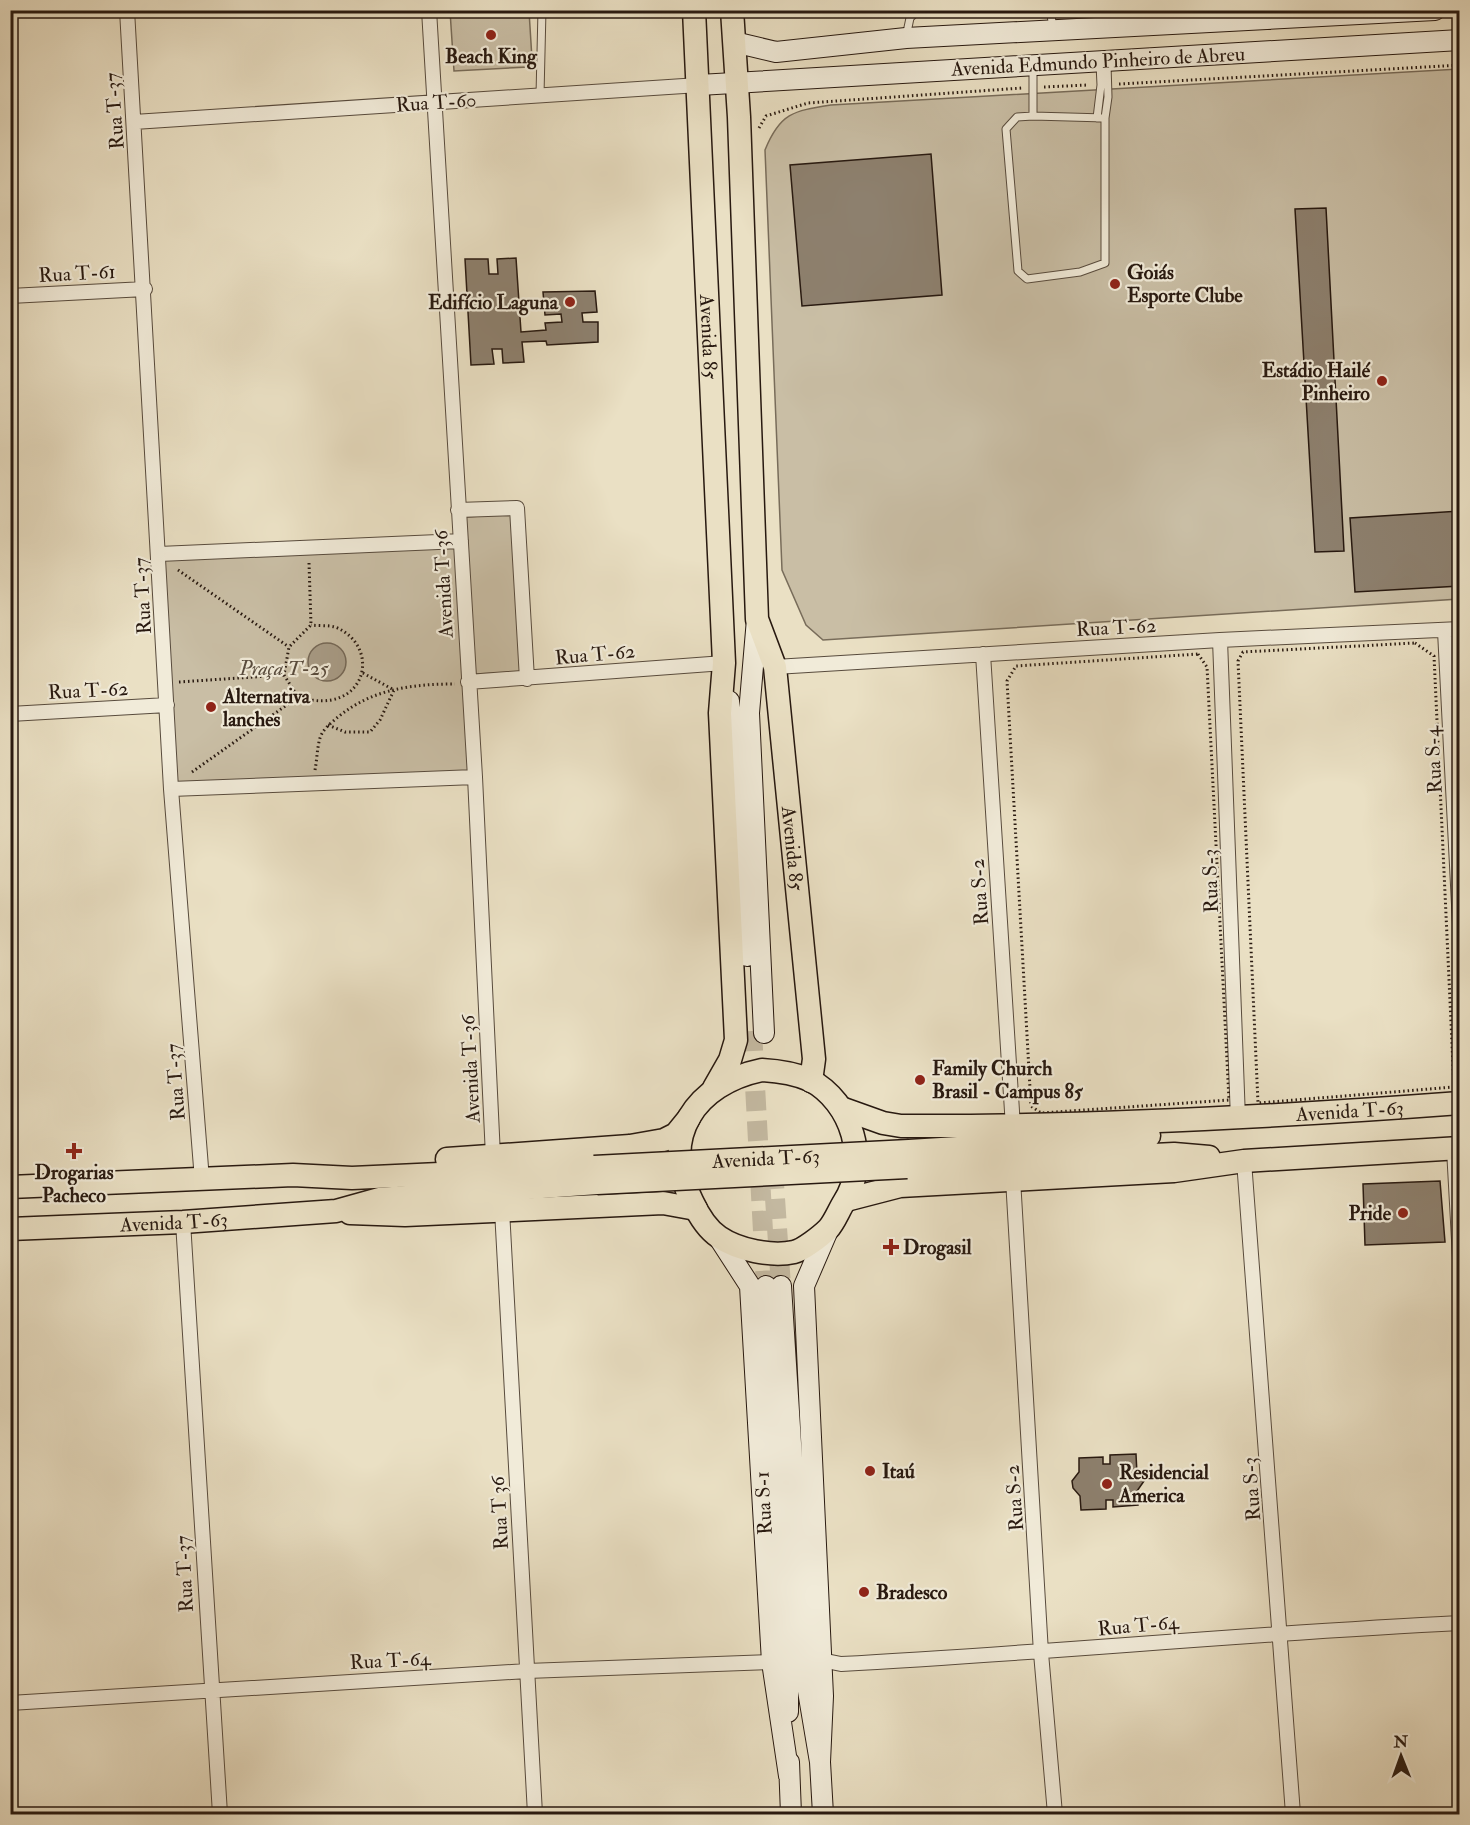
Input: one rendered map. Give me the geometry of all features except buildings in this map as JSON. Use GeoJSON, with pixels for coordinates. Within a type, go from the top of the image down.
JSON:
{"type":"FeatureCollection","features":[{"type":"Feature","properties":{"kind":"main road","name":"Avenida 85"},"geometry":{"type":"LineString","coordinates":[[694,10],[724,663],[731,716],[758,1032],[749,713],[757,619],[737,83],[732,10]]}},
{"type":"Feature","properties":{"kind":"main road","name":"Avenida Edmundo Pinheiro de Abreu"},"geometry":{"type":"LineString","coordinates":[[734,42],[745,47],[776,52],[1052,20],[1435,10]]}},
{"type":"Feature","properties":{"kind":"main road","name":"Avenida Edmundo Pinheiro de Abreu"},"geometry":{"type":"LineString","coordinates":[[737,83],[1460,40]]}},
{"type":"Feature","properties":{"kind":"main road","name":"Rua T-60"},"geometry":{"type":"LineString","coordinates":[[699,85],[737,83]]}},
{"type":"Feature","properties":{"kind":"main road","name":"Avenida 85"},"geometry":{"type":"LineString","coordinates":[[757,619],[775,667],[814,1059],[811,1081]]}},
{"type":"Feature","properties":{"kind":"main road","name":"Avenida 85"},"geometry":{"type":"LineString","coordinates":[[714,1088],[730,1060],[736,1040],[720,713],[724,663]]}},
{"type":"Feature","properties":{"kind":"main road"},"geometry":{"type":"LineString","coordinates":[[762,1070],[787,1072],[811,1081],[828,1093],[841,1108],[853,1133],[857,1160],[846,1200],[829,1228],[795,1252],[758,1252],[719,1238],[696,1209],[684,1184],[679,1157],[690,1117],[701,1100],[714,1088],[737,1076],[762,1070]]}},
{"type":"Feature","properties":{"kind":"main road","name":"Avenida T-63"},"geometry":{"type":"LineString","coordinates":[[841,1108],[883,1123],[901,1126],[1013,1127],[1200,1118],[1238,1119],[1460,1103]]}},
{"type":"Feature","properties":{"kind":"main road","name":"Avenida T-63"},"geometry":{"type":"LineString","coordinates":[[293,1175],[352,1165],[630,1146],[664,1140],[676,1134],[690,1117]]}},
{"type":"Feature","properties":{"kind":"main road","name":"Avenida T-63"},"geometry":{"type":"LineString","coordinates":[[908,1159],[1189,1133],[1238,1119]]}},
{"type":"Feature","properties":{"kind":"main road","name":"Avenida T-63"},"geometry":{"type":"LineString","coordinates":[[846,1200],[900,1186],[1174,1171],[1244,1161],[1457,1148]]}},
{"type":"Feature","properties":{"kind":"main road","name":"Avenida T-63"},"geometry":{"type":"LineString","coordinates":[[10,1187],[293,1175],[352,1178],[596,1175],[908,1159],[1174,1154],[1244,1161]]}},
{"type":"Feature","properties":{"kind":"main road","name":"Avenida T-63"},"geometry":{"type":"LineString","coordinates":[[336,1211],[379,1199],[596,1175]]}},
{"type":"Feature","properties":{"kind":"main road","name":"Avenida T-63"},"geometry":{"type":"LineString","coordinates":[[10,1229],[183,1222],[336,1211],[370,1215],[663,1203],[696,1209]]}},
{"type":"Feature","properties":{"kind":"main road","name":"Rua S-1"},"geometry":{"type":"LineString","coordinates":[[823,1815],[820,1762],[823,1696],[804,1286],[829,1228]]}},
{"type":"Feature","properties":{"kind":"main road","name":"Rua S-1"},"geometry":{"type":"LineString","coordinates":[[719,1238],[750,1286],[772,1662],[789,1776]]}},
{"type":"Feature","properties":{"kind":"main road","name":"Rua S-1"},"geometry":{"type":"LineString","coordinates":[[791,1815],[788,1661],[774,1286],[806,1679],[820,1762]]}},
{"type":"Feature","properties":{"kind":"street","name":"Rua T-37"},"geometry":{"type":"LineString","coordinates":[[127,10],[145,289],[171,789],[202,1180]]}},
{"type":"Feature","properties":{"kind":"street","name":"Avenida T-36"},"geometry":{"type":"LineString","coordinates":[[429,10],[461,542],[466,683],[475,777],[493,1156]]}},
{"type":"Feature","properties":{"kind":"street","name":"Rua T-60"},"geometry":{"type":"LineString","coordinates":[[134,122],[699,85]]}},
{"type":"Feature","properties":{"kind":"street","name":"Rua T-61"},"geometry":{"type":"LineString","coordinates":[[10,296],[145,289]]}},
{"type":"Feature","properties":{"kind":"street"},"geometry":{"type":"LineString","coordinates":[[459,510],[517,508],[527,679]]}},
{"type":"Feature","properties":{"kind":"street"},"geometry":{"type":"LineString","coordinates":[[159,554],[461,542]]}},
{"type":"Feature","properties":{"kind":"street","name":"Rua T-62"},"geometry":{"type":"LineString","coordinates":[[775,667],[1220,640],[1460,629]]}},
{"type":"Feature","properties":{"kind":"street","name":"Rua S-4"},"geometry":{"type":"LineString","coordinates":[[1445,631],[1460,924]]}},
{"type":"Feature","properties":{"kind":"street","name":"Rua S-3"},"geometry":{"type":"LineString","coordinates":[[1220,640],[1238,1119]]}},
{"type":"Feature","properties":{"kind":"street","name":"Rua S-2"},"geometry":{"type":"LineString","coordinates":[[983,654],[1013,1127]]}},
{"type":"Feature","properties":{"kind":"street","name":"Rua T-62"},"geometry":{"type":"LineString","coordinates":[[466,683],[724,663]]}},
{"type":"Feature","properties":{"kind":"street","name":"Rua T-62"},"geometry":{"type":"LineString","coordinates":[[10,714],[167,705]]}},
{"type":"Feature","properties":{"kind":"street"},"geometry":{"type":"LineString","coordinates":[[171,789],[475,777]]}},
{"type":"Feature","properties":{"kind":"street"},"geometry":{"type":"LineString","coordinates":[[1457,1148],[1460,1257]]}},
{"type":"Feature","properties":{"kind":"street","name":"Rua S-3"},"geometry":{"type":"LineString","coordinates":[[1244,1161],[1293,1815]]}},
{"type":"Feature","properties":{"kind":"street","name":"Rua S-2"},"geometry":{"type":"LineString","coordinates":[[1013,1179],[1041,1653],[1055,1815]]}},
{"type":"Feature","properties":{"kind":"street","name":"Rua T 36"},"geometry":{"type":"LineString","coordinates":[[502,1210],[535,1815]]}},
{"type":"Feature","properties":{"kind":"street","name":"Rua T-37"},"geometry":{"type":"LineString","coordinates":[[183,1222],[210,1689],[220,1815]]}},
{"type":"Feature","properties":{"kind":"street","name":"Rua T-64"},"geometry":{"type":"LineString","coordinates":[[821,1660],[841,1664],[1041,1653],[1281,1632],[1460,1623]]}},
{"type":"Feature","properties":{"kind":"street","name":"Rua T-64"},"geometry":{"type":"LineString","coordinates":[[10,1703],[527,1671],[772,1662]]}},
{"type":"Feature","properties":{"kind":"lane"},"geometry":{"type":"LineString","coordinates":[[540,95],[542,10]]}},
{"type":"Feature","properties":{"kind":"lane"},"geometry":{"type":"LineString","coordinates":[[906,38],[910,18],[918,10]]}},
{"type":"Feature","properties":{"kind":"lane"},"geometry":{"type":"LineString","coordinates":[[1101,118],[1017,117],[1006,129],[1018,272],[1027,279],[1080,272],[1105,263],[1101,118],[1104,85],[1103,61]]}},
{"type":"Feature","properties":{"kind":"lane"},"geometry":{"type":"LineString","coordinates":[[1033,65],[1033,116]]}},
{"type":"Feature","properties":{"kind":"path"},"geometry":{"type":"LineString","coordinates":[[757,131],[766,116],[808,103],[1033,87],[1460,65]]}},
{"type":"Feature","properties":{"kind":"path"},"geometry":{"type":"LineString","coordinates":[[308,553],[311,625],[289,647],[284,675],[298,697],[314,702],[344,697],[360,682],[360,651],[350,637],[334,627],[311,625]]}},
{"type":"Feature","properties":{"kind":"path"},"geometry":{"type":"LineString","coordinates":[[174,567],[289,647]]}},
{"type":"Feature","properties":{"kind":"path"},"geometry":{"type":"LineString","coordinates":[[1415,643],[1434,656],[1454,1087],[1258,1102],[1238,661],[1243,652],[1415,643]]}},
{"type":"Feature","properties":{"kind":"path"},"geometry":{"type":"LineString","coordinates":[[1198,654],[1207,667],[1229,1100],[1041,1113],[1031,1106],[1007,681],[1016,666],[1198,654]]}},
{"type":"Feature","properties":{"kind":"path"},"geometry":{"type":"LineString","coordinates":[[361,672],[393,690]]}},
{"type":"Feature","properties":{"kind":"path"},"geometry":{"type":"LineString","coordinates":[[171,682],[284,675]]}},
{"type":"Feature","properties":{"kind":"path"},"geometry":{"type":"LineString","coordinates":[[314,778],[320,738],[328,725],[366,698],[418,684],[466,683]]}},
{"type":"Feature","properties":{"kind":"path"},"geometry":{"type":"LineString","coordinates":[[328,725],[345,732],[370,732],[380,720],[393,690]]}},
{"type":"Feature","properties":{"kind":"path"},"geometry":{"type":"LineString","coordinates":[[186,777],[298,697]]}},
{"type":"Feature","properties":{"kind":"green space","name":"Beach King"},"geometry":{"type":"Polygon","coordinates":[[[450,11],[529,11],[532,59],[529,67],[454,71],[450,11]]]}},
{"type":"Feature","properties":{"kind":"green space","name":"Goiás Esporte Clube"},"geometry":{"type":"Polygon","coordinates":[[[1459,69],[1459,599],[823,640],[806,625],[782,570],[765,150],[782,121],[797,112],[831,105],[1459,69]]]}},
{"type":"Feature","properties":{"kind":"green space"},"geometry":{"type":"Polygon","coordinates":[[[511,514],[520,672],[475,674],[466,517],[511,514]]]}},
{"type":"Feature","properties":{"kind":"green space","name":"Praça T-25"},"geometry":{"type":"Polygon","coordinates":[[[455,548],[472,774],[175,786],[161,556],[455,548]]]}},
{"type":"Feature","properties":{"kind":"green space"},"geometry":{"type":"Polygon","coordinates":[[[1459,634],[1459,767],[1455,635],[1459,634]]]}},
{"type":"Feature","properties":{"kind":"shaded area"},"geometry":{"type":"Polygon","coordinates":[[[327,643],[340,649],[346,662],[340,675],[327,681],[314,675],[308,662],[314,649],[327,643]]]}},
{"type":"Feature","properties":{"kind":"tunnel"},"geometry":{"type":"LineString","coordinates":[[752,1031],[766,1286]]}},
{"type":"Feature","properties":{"kind":"tunnel"},"geometry":{"type":"LineString","coordinates":[[773,1169],[781,1286]]}},
{"type":"Feature","properties":{"kind":"place","name":"Beach King"},"geometry":{"type":"Point","coordinates":[491,35]}},
{"type":"Feature","properties":{"kind":"place","name":"Goiás Esporte Clube"},"geometry":{"type":"Point","coordinates":[1115,284]}},
{"type":"Feature","properties":{"kind":"place","name":"Edifício Laguna"},"geometry":{"type":"Point","coordinates":[570,302]}},
{"type":"Feature","properties":{"kind":"place","name":"Estádio Hailé Pinheiro"},"geometry":{"type":"Point","coordinates":[1382,381]}},
{"type":"Feature","properties":{"kind":"place","name":"Alternativa lanches"},"geometry":{"type":"Point","coordinates":[211,707]}},
{"type":"Feature","properties":{"kind":"place","name":"Family Church Brasil - Campus 85"},"geometry":{"type":"Point","coordinates":[920,1080]}},
{"type":"Feature","properties":{"kind":"place","name":"Drogarias Pacheco"},"geometry":{"type":"Point","coordinates":[74,1151]}},
{"type":"Feature","properties":{"kind":"place","name":"Pride"},"geometry":{"type":"Point","coordinates":[1403,1213]}},
{"type":"Feature","properties":{"kind":"place","name":"Drogasil"},"geometry":{"type":"Point","coordinates":[891,1247]}},
{"type":"Feature","properties":{"kind":"place","name":"Itaú"},"geometry":{"type":"Point","coordinates":[870,1471]}},
{"type":"Feature","properties":{"kind":"place","name":"Residencial America"},"geometry":{"type":"Point","coordinates":[1107,1484]}},
{"type":"Feature","properties":{"kind":"place","name":"Bradesco"},"geometry":{"type":"Point","coordinates":[864,1592]}}]}
